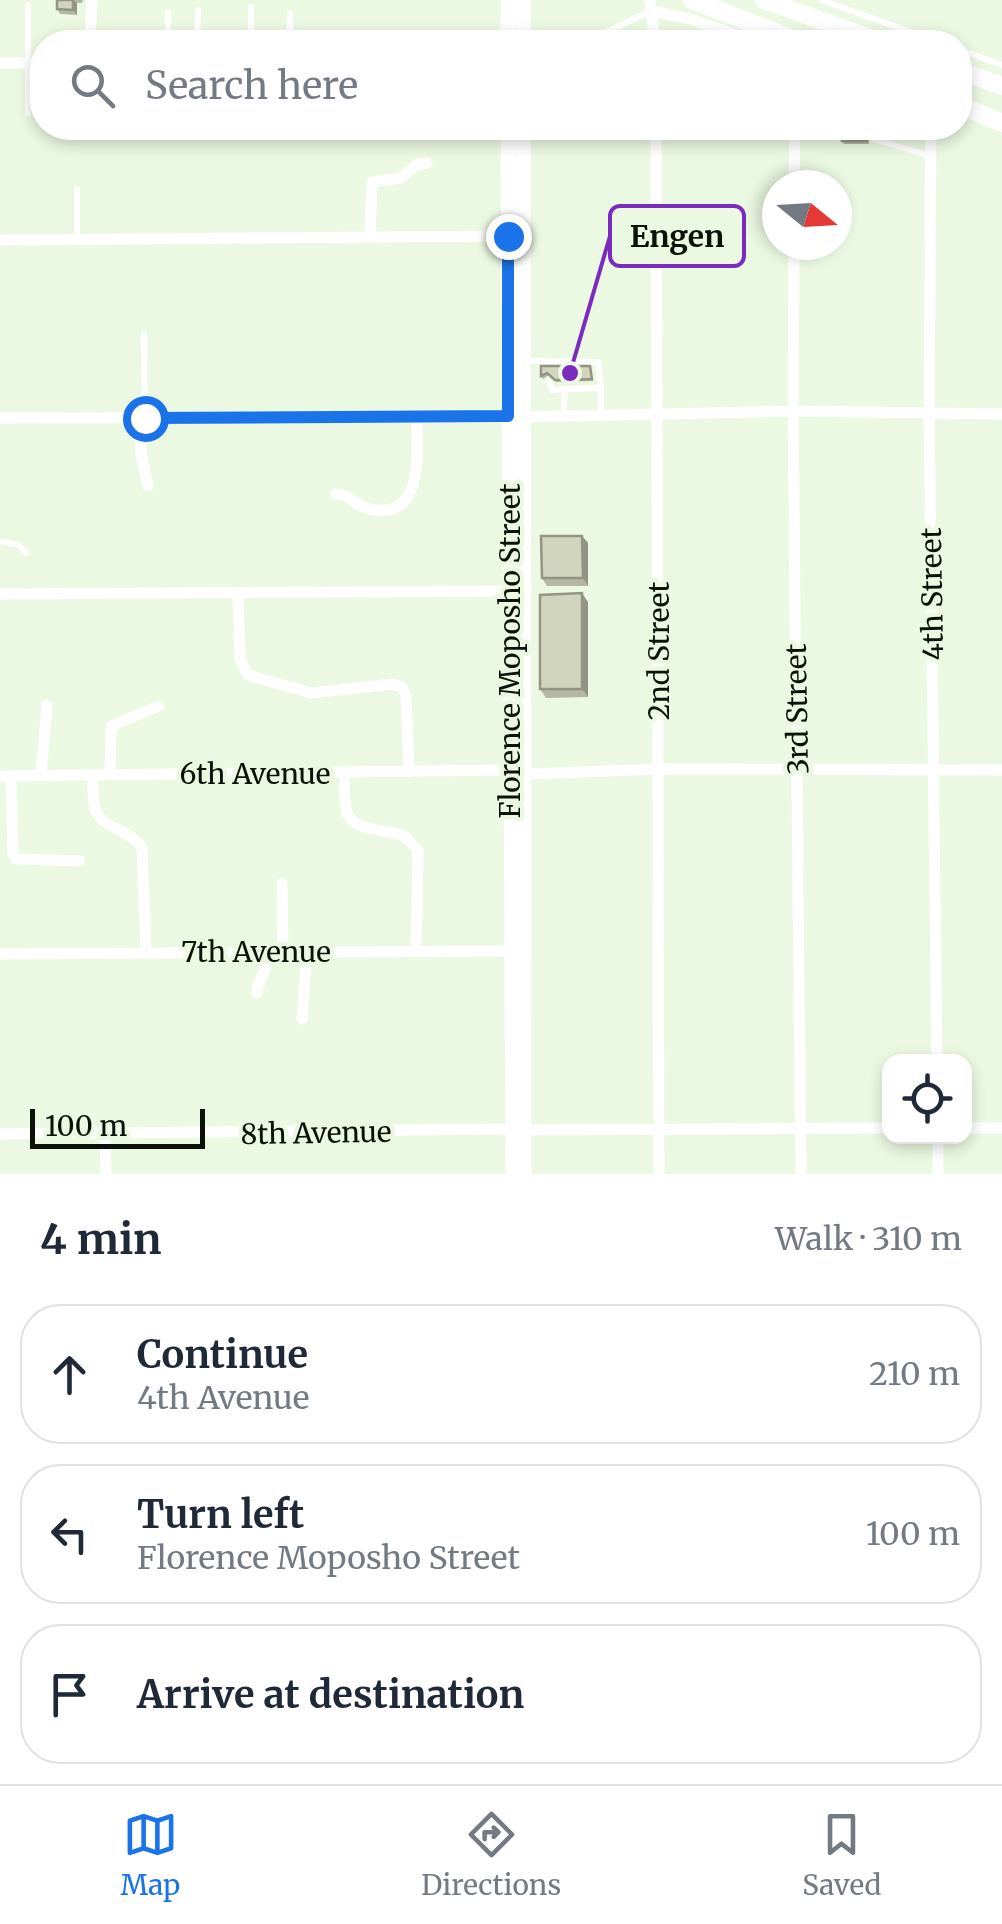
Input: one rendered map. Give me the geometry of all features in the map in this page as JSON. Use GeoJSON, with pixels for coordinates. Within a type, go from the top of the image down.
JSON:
{"type":"FeatureCollection","features":[{"type":"Feature","properties":{"kind":"main road"},"geometry":{"type":"LineString","coordinates":[[692,0],[770,30]]}},
{"type":"Feature","properties":{"kind":"main road"},"geometry":{"type":"LineString","coordinates":[[764,0],[848,30]]}},
{"type":"Feature","properties":{"kind":"main road"},"geometry":{"type":"LineString","coordinates":[[972,75],[1002,86]]}},
{"type":"Feature","properties":{"kind":"main road"},"geometry":{"type":"LineString","coordinates":[[972,110],[1002,123]]}},
{"type":"Feature","properties":{"kind":"street"},"geometry":{"type":"LineString","coordinates":[[91,30],[92,0]]}},
{"type":"Feature","properties":{"kind":"street"},"geometry":{"type":"LineString","coordinates":[[508,0],[508,30]]}},
{"type":"Feature","properties":{"kind":"street"},"geometry":{"type":"LineString","coordinates":[[523,0],[523,30]]}},
{"type":"Feature","properties":{"kind":"street"},"geometry":{"type":"LineString","coordinates":[[651,6],[722,30]]}},
{"type":"Feature","properties":{"kind":"street"},"geometry":{"type":"LineString","coordinates":[[0,64],[30,63]]}},
{"type":"Feature","properties":{"kind":"street","name":"Florence Moposho Street"},"geometry":{"type":"LineString","coordinates":[[508,140],[516,416],[518,772],[518,1130],[513,1174]]}},
{"type":"Feature","properties":{"kind":"street","name":"Florence Moposho Street"},"geometry":{"type":"LineString","coordinates":[[523,140],[523,361],[516,416],[509,591],[518,772],[512,951],[518,1130],[524,1174]]}},
{"type":"Feature","properties":{"kind":"street","name":"2nd Street"},"geometry":{"type":"LineString","coordinates":[[656,140],[659,1174]]}},
{"type":"Feature","properties":{"kind":"street"},"geometry":{"type":"LineString","coordinates":[[794,170],[795,140]]}},
{"type":"Feature","properties":{"kind":"street","name":"4th Street"},"geometry":{"type":"LineString","coordinates":[[931,140],[930,412],[938,1054]]}},
{"type":"Feature","properties":{"kind":"street"},"geometry":{"type":"LineString","coordinates":[[370,237],[372,182],[401,178],[416,165],[427,163]]}},
{"type":"Feature","properties":{"kind":"street"},"geometry":{"type":"LineString","coordinates":[[0,240],[508,236]]}},
{"type":"Feature","properties":{"kind":"street","name":"3rd Street"},"geometry":{"type":"LineString","coordinates":[[794,260],[801,1174]]}},
{"type":"Feature","properties":{"kind":"street"},"geometry":{"type":"LineString","coordinates":[[0,418],[602,416],[793,411],[1002,414]]}},
{"type":"Feature","properties":{"kind":"street"},"geometry":{"type":"LineString","coordinates":[[335,494],[350,496],[364,508],[398,509],[416,475],[417,416]]}},
{"type":"Feature","properties":{"kind":"street"},"geometry":{"type":"LineString","coordinates":[[143,418],[141,454],[148,486]]}},
{"type":"Feature","properties":{"kind":"street"},"geometry":{"type":"LineString","coordinates":[[0,594],[509,591]]}},
{"type":"Feature","properties":{"kind":"street"},"geometry":{"type":"LineString","coordinates":[[238,595],[240,659],[248,675],[312,693],[392,684],[402,687],[406,696],[408,772]]}},
{"type":"Feature","properties":{"kind":"street"},"geometry":{"type":"LineString","coordinates":[[42,776],[47,705]]}},
{"type":"Feature","properties":{"kind":"street"},"geometry":{"type":"LineString","coordinates":[[110,775],[111,726],[160,706]]}},
{"type":"Feature","properties":{"kind":"street","name":"6th Avenue"},"geometry":{"type":"LineString","coordinates":[[6,776],[660,768],[1002,770]]}},
{"type":"Feature","properties":{"kind":"street"},"geometry":{"type":"LineString","coordinates":[[345,774],[343,801],[353,821],[366,830],[406,836],[418,851],[416,951]]}},
{"type":"Feature","properties":{"kind":"street"},"geometry":{"type":"LineString","coordinates":[[93,775],[99,817],[135,838],[142,849],[146,953]]}},
{"type":"Feature","properties":{"kind":"street"},"geometry":{"type":"LineString","coordinates":[[6,776],[12,853],[16,860],[80,862]]}},
{"type":"Feature","properties":{"kind":"street"},"geometry":{"type":"LineString","coordinates":[[257,993],[258,983],[276,952],[282,883]]}},
{"type":"Feature","properties":{"kind":"street","name":"7th Avenue"},"geometry":{"type":"LineString","coordinates":[[0,954],[512,951]]}},
{"type":"Feature","properties":{"kind":"street"},"geometry":{"type":"LineString","coordinates":[[302,1020],[306,952]]}},
{"type":"Feature","properties":{"kind":"street","name":"8th Avenue"},"geometry":{"type":"LineString","coordinates":[[0,1134],[882,1128]]}},
{"type":"Feature","properties":{"kind":"street"},"geometry":{"type":"LineString","coordinates":[[972,1128],[1002,1128]]}},
{"type":"Feature","properties":{"kind":"street"},"geometry":{"type":"LineString","coordinates":[[105,1134],[106,1174]]}},
{"type":"Feature","properties":{"kind":"street"},"geometry":{"type":"LineString","coordinates":[[938,1144],[938,1174]]}},
{"type":"Feature","properties":{"kind":"lane"},"geometry":{"type":"LineString","coordinates":[[821,0],[905,30]]}},
{"type":"Feature","properties":{"kind":"lane"},"geometry":{"type":"LineString","coordinates":[[28,4],[28,113]]}},
{"type":"Feature","properties":{"kind":"lane"},"geometry":{"type":"LineString","coordinates":[[608,30],[651,6]]}},
{"type":"Feature","properties":{"kind":"lane"},"geometry":{"type":"LineString","coordinates":[[251,30],[252,7]]}},
{"type":"Feature","properties":{"kind":"lane"},"geometry":{"type":"LineString","coordinates":[[197,30],[198,10]]}},
{"type":"Feature","properties":{"kind":"lane"},"geometry":{"type":"LineString","coordinates":[[168,12],[168,30]]}},
{"type":"Feature","properties":{"kind":"lane"},"geometry":{"type":"LineString","coordinates":[[290,14],[290,30]]}},
{"type":"Feature","properties":{"kind":"lane"},"geometry":{"type":"LineString","coordinates":[[972,55],[1002,66]]}},
{"type":"Feature","properties":{"kind":"lane"},"geometry":{"type":"LineString","coordinates":[[877,140],[930,156]]}},
{"type":"Feature","properties":{"kind":"lane"},"geometry":{"type":"LineString","coordinates":[[77,190],[77,240]]}},
{"type":"Feature","properties":{"kind":"lane"},"geometry":{"type":"LineString","coordinates":[[143,418],[144,333]]}},
{"type":"Feature","properties":{"kind":"lane"},"geometry":{"type":"LineString","coordinates":[[523,361],[549,365],[598,362],[602,416]]}},
{"type":"Feature","properties":{"kind":"lane"},"geometry":{"type":"LineString","coordinates":[[549,382],[552,390],[601,388]]}},
{"type":"Feature","properties":{"kind":"lane"},"geometry":{"type":"LineString","coordinates":[[563,416],[566,389]]}},
{"type":"Feature","properties":{"kind":"lane"},"geometry":{"type":"LineString","coordinates":[[0,542],[13,542],[26,553]]}},
{"type":"Feature","properties":{"kind":"building"},"geometry":{"type":"Polygon","coordinates":[[[57,0],[73,0],[73,10],[57,9],[57,0]]]}},
{"type":"Feature","properties":{"kind":"building"},"geometry":{"type":"Polygon","coordinates":[[[541,366],[590,366],[592,379],[555,380],[547,373],[541,376],[541,366]]]}},
{"type":"Feature","properties":{"kind":"building"},"geometry":{"type":"Polygon","coordinates":[[[541,536],[582,536],[583,578],[542,578],[541,536]]]}},
{"type":"Feature","properties":{"kind":"building"},"geometry":{"type":"Polygon","coordinates":[[[582,593],[582,689],[540,689],[540,595],[582,593]]]}},
{"type":"Feature","properties":{"kind":"place","name":"Engen"},"geometry":{"type":"Point","coordinates":[570,373]}},
{"type":"Feature","properties":{"kind":"route"},"geometry":{"type":"LineString","coordinates":[[145,418],[508,416],[508,236]]}}]}
